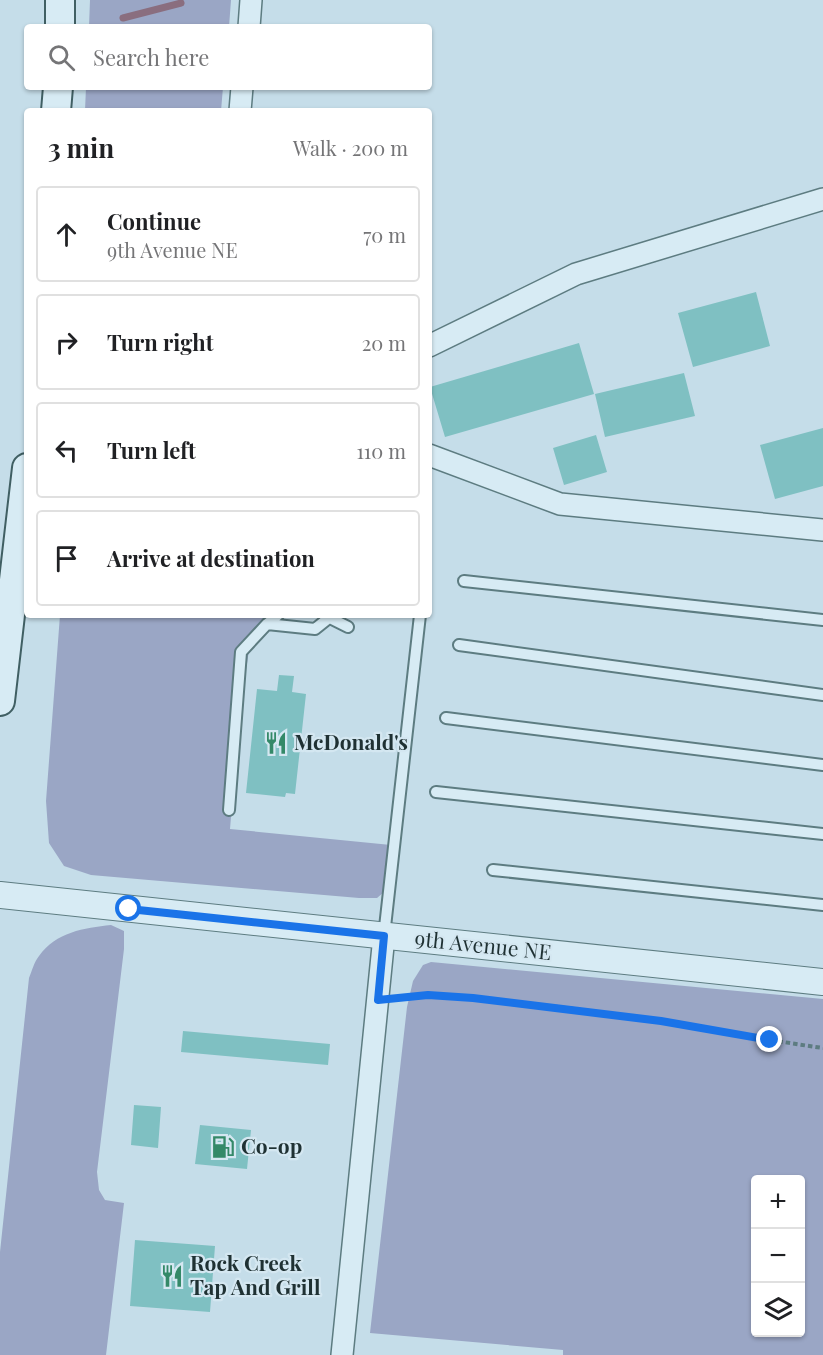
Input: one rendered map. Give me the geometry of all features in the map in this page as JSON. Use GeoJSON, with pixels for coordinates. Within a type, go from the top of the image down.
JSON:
{"type":"FeatureCollection","features":[{"type":"Feature","properties":{"kind":"main road"},"geometry":{"type":"LineString","coordinates":[[60,0],[60,24]]}},
{"type":"Feature","properties":{"kind":"main road"},"geometry":{"type":"LineString","coordinates":[[56,108],[58,90]]}},
{"type":"Feature","properties":{"kind":"main road"},"geometry":{"type":"LineString","coordinates":[[0,701],[24,494]]}},
{"type":"Feature","properties":{"kind":"street"},"geometry":{"type":"LineString","coordinates":[[249,24],[251,0]]}},
{"type":"Feature","properties":{"kind":"street"},"geometry":{"type":"LineString","coordinates":[[240,108],[242,90]]}},
{"type":"Feature","properties":{"kind":"street"},"geometry":{"type":"LineString","coordinates":[[432,345],[576,274],[823,200]]}},
{"type":"Feature","properties":{"kind":"street"},"geometry":{"type":"LineString","coordinates":[[432,456],[560,504],[823,530]]}},
{"type":"Feature","properties":{"kind":"street","name":"9th Avenue NE"},"geometry":{"type":"LineString","coordinates":[[0,895],[823,982]]}},
{"type":"Feature","properties":{"kind":"street"},"geometry":{"type":"LineString","coordinates":[[342,1355],[384,936]]}},
{"type":"Feature","properties":{"kind":"lane"},"geometry":{"type":"LineString","coordinates":[[464,581],[823,620]]}},
{"type":"Feature","properties":{"kind":"lane"},"geometry":{"type":"LineString","coordinates":[[229,810],[241,652],[274,618]]}},
{"type":"Feature","properties":{"kind":"lane"},"geometry":{"type":"LineString","coordinates":[[267,624],[315,628],[324,618]]}},
{"type":"Feature","properties":{"kind":"lane"},"geometry":{"type":"LineString","coordinates":[[330,618],[348,627]]}},
{"type":"Feature","properties":{"kind":"lane"},"geometry":{"type":"LineString","coordinates":[[384,936],[420,618]]}},
{"type":"Feature","properties":{"kind":"lane"},"geometry":{"type":"LineString","coordinates":[[459,645],[823,695]]}},
{"type":"Feature","properties":{"kind":"lane"},"geometry":{"type":"LineString","coordinates":[[446,717],[823,765]]}},
{"type":"Feature","properties":{"kind":"lane"},"geometry":{"type":"LineString","coordinates":[[436,792],[823,834]]}},
{"type":"Feature","properties":{"kind":"lane"},"geometry":{"type":"LineString","coordinates":[[493,870],[823,904]]}},
{"type":"Feature","properties":{"kind":"path"},"geometry":{"type":"LineString","coordinates":[[378,1000],[428,995],[550,1006],[661,1021],[823,1048]]}},
{"type":"Feature","properties":{"kind":"shaded area"},"geometry":{"type":"Polygon","coordinates":[[[90,0],[231,0],[229,24],[89,24],[90,0]]]}},
{"type":"Feature","properties":{"kind":"shaded area"},"geometry":{"type":"Polygon","coordinates":[[[86,90],[223,90],[221,108],[85,108],[86,90]]]}},
{"type":"Feature","properties":{"kind":"shaded area"},"geometry":{"type":"Polygon","coordinates":[[[60,618],[265,618],[249,650],[239,719],[230,829],[391,845],[384,892],[377,898],[359,898],[91,875],[64,866],[49,843],[46,801],[60,618]]]}},
{"type":"Feature","properties":{"kind":"shaded area"},"geometry":{"type":"Polygon","coordinates":[[[111,925],[124,931],[124,949],[97,1172],[99,1190],[105,1200],[124,1203],[106,1355],[0,1355],[0,1252],[29,978],[37,958],[54,941],[81,930],[111,925]]]}},
{"type":"Feature","properties":{"kind":"shaded area"},"geometry":{"type":"Polygon","coordinates":[[[431,962],[823,999],[823,1355],[563,1355],[563,1350],[370,1333],[407,1007],[413,981],[423,965],[431,962]]]}},
{"type":"Feature","properties":{"kind":"building"},"geometry":{"type":"Polygon","coordinates":[[[756,292],[770,346],[693,367],[678,313],[756,292]]]}},
{"type":"Feature","properties":{"kind":"building"},"geometry":{"type":"Polygon","coordinates":[[[579,343],[594,394],[445,437],[432,394],[432,386],[579,343]]]}},
{"type":"Feature","properties":{"kind":"building"},"geometry":{"type":"Polygon","coordinates":[[[684,373],[695,416],[605,437],[595,394],[684,373]]]}},
{"type":"Feature","properties":{"kind":"building"},"geometry":{"type":"Polygon","coordinates":[[[823,428],[823,486],[775,499],[760,445],[823,428]]]}},
{"type":"Feature","properties":{"kind":"building"},"geometry":{"type":"Polygon","coordinates":[[[596,435],[607,472],[564,485],[553,448],[596,435]]]}},
{"type":"Feature","properties":{"kind":"building","name":"McDonald's"},"geometry":{"type":"Polygon","coordinates":[[[279,675],[294,676],[292,692],[306,694],[295,794],[286,793],[285,797],[246,793],[257,689],[277,691],[279,675]]]}},
{"type":"Feature","properties":{"kind":"building"},"geometry":{"type":"Polygon","coordinates":[[[183,1031],[330,1044],[328,1065],[181,1052],[183,1031]]]}},
{"type":"Feature","properties":{"kind":"building"},"geometry":{"type":"Polygon","coordinates":[[[134,1105],[161,1107],[158,1148],[131,1145],[134,1105]]]}},
{"type":"Feature","properties":{"kind":"building","name":"Co-op"},"geometry":{"type":"Polygon","coordinates":[[[200,1125],[251,1130],[247,1169],[195,1164],[200,1125]]]}},
{"type":"Feature","properties":{"kind":"building","name":"Rock Creek Tap And Grill"},"geometry":{"type":"Polygon","coordinates":[[[135,1240],[215,1246],[210,1312],[130,1306],[135,1240]]]}},
{"type":"Feature","properties":{"kind":"waterway"},"geometry":{"type":"LineString","coordinates":[[123,18],[181,3]]}},
{"type":"Feature","properties":{"kind":"place","name":"McDonald's"},"geometry":{"type":"Point","coordinates":[276,743]}},
{"type":"Feature","properties":{"kind":"place","name":"Co-op"},"geometry":{"type":"Point","coordinates":[223,1147]}},
{"type":"Feature","properties":{"kind":"place","name":"Rock Creek Tap And Grill"},"geometry":{"type":"Point","coordinates":[172,1276]}},
{"type":"Feature","properties":{"kind":"route"},"geometry":{"type":"LineString","coordinates":[[129,909],[384,936],[378,1000],[428,995],[473,998],[661,1021],[770,1040]]}}]}
